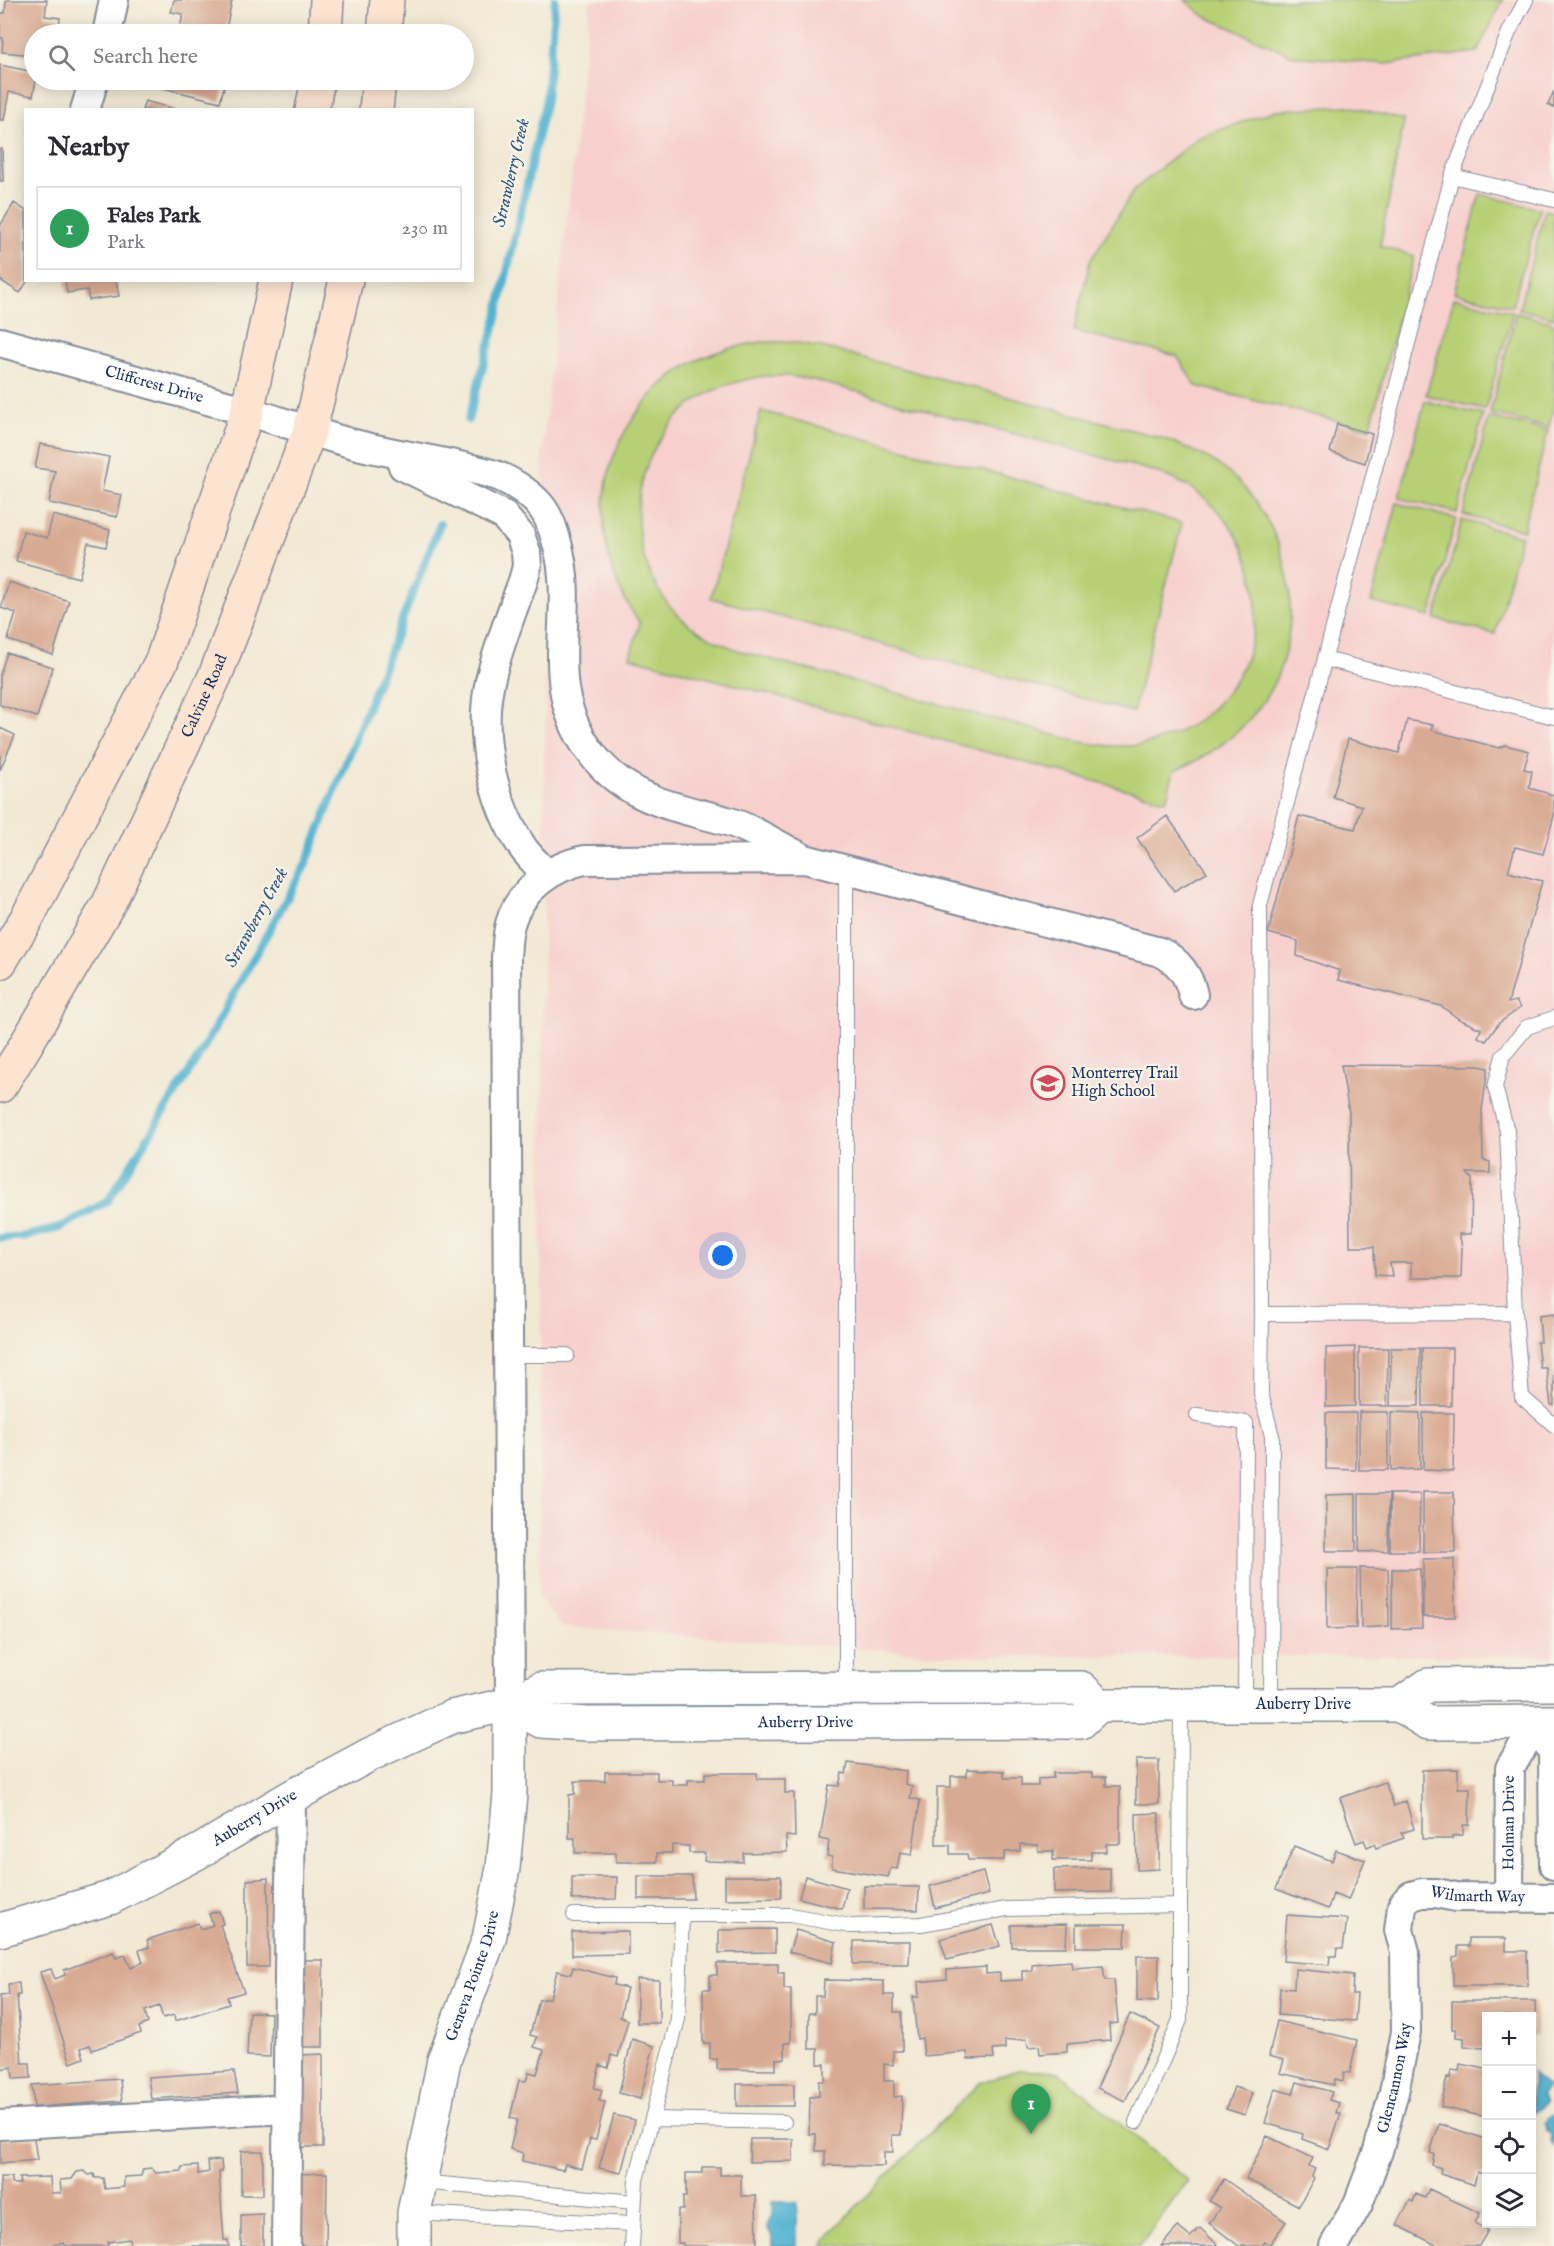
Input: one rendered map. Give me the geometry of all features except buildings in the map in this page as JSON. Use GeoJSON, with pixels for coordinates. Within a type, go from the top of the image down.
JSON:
{"type":"FeatureCollection","features":[{"type":"Feature","properties":{"kind":"main road"},"geometry":{"type":"LineString","coordinates":[[326,24],[327,0]]}},
{"type":"Feature","properties":{"kind":"main road"},"geometry":{"type":"LineString","coordinates":[[385,24],[387,0]]}},
{"type":"Feature","properties":{"kind":"main road"},"geometry":{"type":"LineString","coordinates":[[312,108],[316,90]]}},
{"type":"Feature","properties":{"kind":"main road"},"geometry":{"type":"LineString","coordinates":[[376,108],[378,90]]}},
{"type":"Feature","properties":{"kind":"main road"},"geometry":{"type":"LineString","coordinates":[[0,962],[27,918],[162,660],[247,412],[276,282]]}},
{"type":"Feature","properties":{"kind":"main road","name":"Calvine Road"},"geometry":{"type":"LineString","coordinates":[[0,1086],[109,903],[214,676],[310,430],[346,282]]}},
{"type":"Feature","properties":{"kind":"street"},"geometry":{"type":"LineString","coordinates":[[109,24],[114,0]]}},
{"type":"Feature","properties":{"kind":"street"},"geometry":{"type":"LineString","coordinates":[[86,108],[91,90]]}},
{"type":"Feature","properties":{"kind":"street","name":"Cliffcrest Drive"},"geometry":{"type":"LineString","coordinates":[[0,342],[361,445]]}},
{"type":"Feature","properties":{"kind":"street"},"geometry":{"type":"LineString","coordinates":[[361,445],[497,476],[522,489],[540,505],[552,525],[559,550],[562,576],[564,697],[579,736],[592,754],[615,778],[643,796],[678,809],[730,822],[805,859],[1160,952],[1167,955],[1182,969],[1190,983],[1193,995]]}},
{"type":"Feature","properties":{"kind":"street"},"geometry":{"type":"LineString","coordinates":[[361,445],[503,515],[520,535],[526,552],[527,566],[490,683],[487,732],[493,781],[509,825],[525,850],[548,875]]}},
{"type":"Feature","properties":{"kind":"street"},"geometry":{"type":"LineString","coordinates":[[510,1704],[508,940],[510,924],[528,892],[548,875],[570,863],[604,858],[805,859]]}},
{"type":"Feature","properties":{"kind":"street"},"geometry":{"type":"LineString","coordinates":[[1554,1684],[1428,1685],[1399,1705],[1428,1723],[1546,1722],[1553,1753],[1554,1865]]}},
{"type":"Feature","properties":{"kind":"street","name":"Auberry Drive"},"geometry":{"type":"LineString","coordinates":[[0,1930],[110,1898],[200,1851],[291,1797],[369,1755],[451,1717],[510,1704],[540,1689],[1081,1688],[1099,1705],[1399,1705]]}},
{"type":"Feature","properties":{"kind":"street","name":"Auberry Drive"},"geometry":{"type":"LineString","coordinates":[[510,1704],[541,1721],[587,1724],[1081,1722],[1099,1705]]}},
{"type":"Feature","properties":{"kind":"street","name":"Geneva Pointe Drive"},"geometry":{"type":"LineString","coordinates":[[414,2246],[414,2213],[444,2060],[489,1939],[503,1868],[510,1794],[510,1704]]}},
{"type":"Feature","properties":{"kind":"street","name":"Holman Drive"},"geometry":{"type":"LineString","coordinates":[[1509,1898],[1510,1768],[1546,1722]]}},
{"type":"Feature","properties":{"kind":"street"},"geometry":{"type":"LineString","coordinates":[[286,2246],[291,1797]]}},
{"type":"Feature","properties":{"kind":"street","name":"Wilmarth Way"},"geometry":{"type":"LineString","coordinates":[[1405,1902],[1411,1896],[1422,1893],[1456,1897],[1554,1898]]}},
{"type":"Feature","properties":{"kind":"street","name":"Glencannon Way"},"geometry":{"type":"LineString","coordinates":[[1334,2246],[1358,2204],[1378,2151],[1394,2092],[1406,2032],[1405,1952],[1399,1930],[1405,1902]]}},
{"type":"Feature","properties":{"kind":"street"},"geometry":{"type":"LineString","coordinates":[[0,2125],[287,2109]]}},
{"type":"Feature","properties":{"kind":"lane"},"geometry":{"type":"LineString","coordinates":[[1258,1704],[1272,1436],[1261,1393],[1260,905],[1452,176],[1509,32],[1526,0]]}},
{"type":"Feature","properties":{"kind":"lane"},"geometry":{"type":"LineString","coordinates":[[1452,176],[1554,200]]}},
{"type":"Feature","properties":{"kind":"lane"},"geometry":{"type":"LineString","coordinates":[[1325,658],[1554,717]]}},
{"type":"Feature","properties":{"kind":"lane"},"geometry":{"type":"LineString","coordinates":[[846,870],[846,1688]]}},
{"type":"Feature","properties":{"kind":"lane"},"geometry":{"type":"LineString","coordinates":[[1554,1018],[1527,1027],[1503,1056],[1495,1087],[1507,1131],[1515,1313],[1522,1397],[1554,1425]]}},
{"type":"Feature","properties":{"kind":"lane"},"geometry":{"type":"LineString","coordinates":[[1262,1314],[1515,1313]]}},
{"type":"Feature","properties":{"kind":"lane"},"geometry":{"type":"LineString","coordinates":[[509,1355],[567,1355]]}},
{"type":"Feature","properties":{"kind":"lane"},"geometry":{"type":"LineString","coordinates":[[1197,1415],[1246,1430],[1269,1426]]}},
{"type":"Feature","properties":{"kind":"lane"},"geometry":{"type":"LineString","coordinates":[[1246,1430],[1258,1704]]}},
{"type":"Feature","properties":{"kind":"lane"},"geometry":{"type":"LineString","coordinates":[[1136,2122],[1180,2020],[1181,1705]]}},
{"type":"Feature","properties":{"kind":"lane"},"geometry":{"type":"LineString","coordinates":[[574,1916],[790,1915],[851,1926],[921,1924],[1007,1909],[1180,1905]]}},
{"type":"Feature","properties":{"kind":"lane"},"geometry":{"type":"LineString","coordinates":[[632,2246],[636,2180],[678,2019],[682,1915]]}},
{"type":"Feature","properties":{"kind":"lane"},"geometry":{"type":"LineString","coordinates":[[653,2119],[784,2122]]}},
{"type":"Feature","properties":{"kind":"lane"},"geometry":{"type":"LineString","coordinates":[[420,2182],[634,2202]]}},
{"type":"Feature","properties":{"kind":"lane"},"geometry":{"type":"LineString","coordinates":[[414,2213],[632,2224]]}},
{"type":"Feature","properties":{"kind":"shaded area","name":"Monterrey Trail High School"},"geometry":{"type":"Polygon","coordinates":[[[590,0],[1554,0],[1554,1656],[963,1656],[562,1627],[539,1598],[546,567],[542,456],[590,0]]]}},
{"type":"Feature","properties":{"kind":"green space"},"geometry":{"type":"Polygon","coordinates":[[[1185,0],[1503,0],[1477,52],[1387,64],[1294,56],[1204,16],[1185,0]]]}},
{"type":"Feature","properties":{"kind":"green space"},"geometry":{"type":"Polygon","coordinates":[[[1349,106],[1404,120],[1380,246],[1414,256],[1370,429],[1196,386],[1177,356],[1074,331],[1090,261],[1134,190],[1197,138],[1276,110],[1349,106]]]}},
{"type":"Feature","properties":{"kind":"green space"},"geometry":{"type":"Polygon","coordinates":[[[1480,194],[1540,209],[1512,306],[1454,293],[1480,194]]]}},
{"type":"Feature","properties":{"kind":"green space"},"geometry":{"type":"Polygon","coordinates":[[[1545,210],[1554,212],[1554,318],[1519,309],[1545,210]]]}},
{"type":"Feature","properties":{"kind":"green space"},"geometry":{"type":"Polygon","coordinates":[[[1454,298],[1513,312],[1485,410],[1426,395],[1454,298]]]}},
{"type":"Feature","properties":{"kind":"green space"},"geometry":{"type":"Polygon","coordinates":[[[1516,313],[1554,323],[1554,409],[1548,428],[1490,413],[1516,313]]]}},
{"type":"Feature","properties":{"kind":"green space"},"geometry":{"type":"Polygon","coordinates":[[[762,342],[792,342],[822,347],[1162,438],[1216,463],[1242,486],[1263,513],[1278,544],[1288,578],[1290,612],[1286,647],[1275,680],[1257,710],[1220,746],[1174,771],[1166,800],[630,657],[640,623],[624,597],[612,570],[606,542],[604,513],[607,484],[614,456],[627,429],[644,404],[671,377],[704,357],[762,342]],[[765,376],[738,382],[712,391],[696,401],[673,422],[656,446],[644,474],[638,503],[639,533],[645,562],[658,589],[677,614],[691,626],[740,651],[1081,742],[1108,746],[1153,742],[1192,725],[1221,699],[1242,667],[1254,632],[1255,594],[1247,557],[1228,523],[1198,493],[1182,483],[1153,471],[813,380],[789,376],[765,376]]]}},
{"type":"Feature","properties":{"kind":"green space"},"geometry":{"type":"Polygon","coordinates":[[[1425,401],[1483,415],[1457,513],[1399,498],[1425,401]]]}},
{"type":"Feature","properties":{"kind":"green space"},"geometry":{"type":"Polygon","coordinates":[[[761,411],[1182,523],[1133,712],[711,598],[761,411]]]}},
{"type":"Feature","properties":{"kind":"green space"},"geometry":{"type":"Polygon","coordinates":[[[1489,417],[1548,431],[1523,530],[1463,515],[1489,417]]]}},
{"type":"Feature","properties":{"kind":"green space"},"geometry":{"type":"Polygon","coordinates":[[[1397,503],[1456,519],[1430,617],[1371,602],[1397,503]]]}},
{"type":"Feature","properties":{"kind":"green space"},"geometry":{"type":"Polygon","coordinates":[[[1462,520],[1521,536],[1495,634],[1435,619],[1462,520]]]}},
{"type":"Feature","properties":{"kind":"green space"},"geometry":{"type":"Polygon","coordinates":[[[1017,2070],[1058,2072],[1188,2181],[1139,2246],[822,2246],[835,2228],[980,2083],[1017,2070]]]}},
{"type":"Feature","properties":{"kind":"water"},"geometry":{"type":"Polygon","coordinates":[[[1536,2077],[1547,2087],[1541,2095],[1545,2104],[1536,2110],[1536,2077]]]}},
{"type":"Feature","properties":{"kind":"water"},"geometry":{"type":"Polygon","coordinates":[[[1554,2115],[1554,2146],[1551,2142],[1552,2135],[1547,2131],[1545,2123],[1548,2117],[1554,2115]]]}},
{"type":"Feature","properties":{"kind":"water"},"geometry":{"type":"Polygon","coordinates":[[[772,2202],[797,2202],[797,2246],[772,2246],[772,2237],[767,2226],[772,2215],[772,2202]]]}},
{"type":"Feature","properties":{"kind":"waterway","name":"Strawberry Creek"},"geometry":{"type":"LineString","coordinates":[[468,420],[497,317],[546,99],[555,0]]}},
{"type":"Feature","properties":{"kind":"waterway","name":"Strawberry Creek"},"geometry":{"type":"LineString","coordinates":[[0,1238],[26,1236],[59,1228],[108,1201],[198,1058],[306,864],[440,524]]}},
{"type":"Feature","properties":{"kind":"place","name":"Monterrey Trail High School"},"geometry":{"type":"Point","coordinates":[1048,1083]}},
{"type":"Feature","properties":{"kind":"place","name":"Fales Park"},"geometry":{"type":"Point","coordinates":[1031,2134]}}]}
